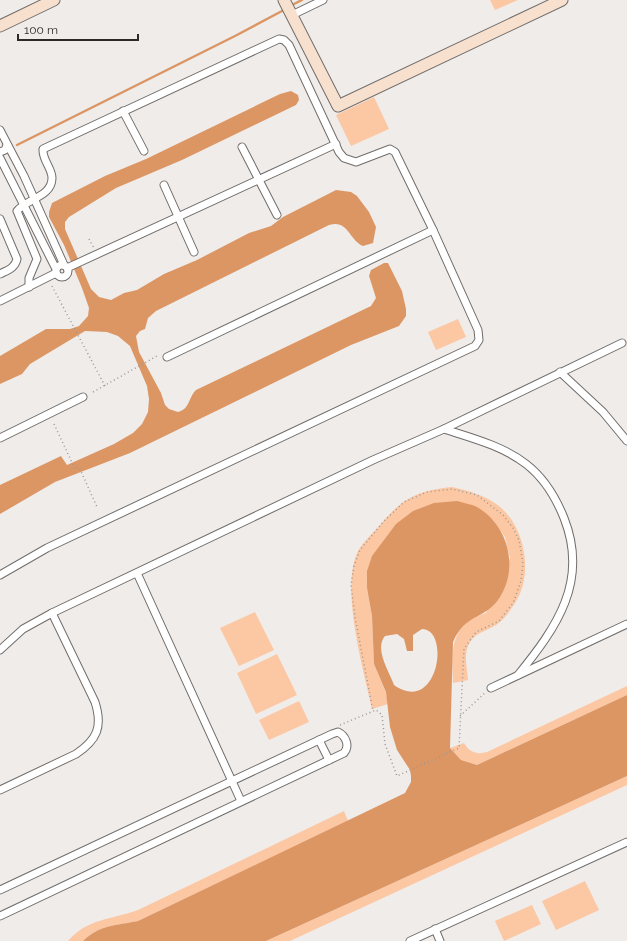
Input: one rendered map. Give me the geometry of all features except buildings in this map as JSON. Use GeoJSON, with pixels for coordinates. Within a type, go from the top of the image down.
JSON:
{"type":"FeatureCollection","features":[{"type":"Feature","properties":{"kind":"street"},"geometry":{"type":"LineString","coordinates":[[0,26],[54,0]]}},
{"type":"Feature","properties":{"kind":"street"},"geometry":{"type":"LineString","coordinates":[[284,0],[338,106],[562,0]]}},
{"type":"Feature","properties":{"kind":"street"},"geometry":{"type":"LineString","coordinates":[[292,15],[323,0]]}},
{"type":"Feature","properties":{"kind":"street"},"geometry":{"type":"LineString","coordinates":[[0,575],[47,548],[475,346],[479,340],[478,330],[433,230],[395,152],[390,149],[356,162],[344,158],[290,45],[284,40],[279,39],[43,149],[43,155],[52,178],[50,186],[34,200],[24,204],[18,209],[17,213],[37,259],[29,278],[29,287]]}},
{"type":"Feature","properties":{"kind":"street"},"geometry":{"type":"LineString","coordinates":[[123,111],[144,151]]}},
{"type":"Feature","properties":{"kind":"street"},"geometry":{"type":"LineString","coordinates":[[0,130],[24,176],[34,200],[67,267],[65,275],[59,276],[56,271],[0,158]]}},
{"type":"Feature","properties":{"kind":"street"},"geometry":{"type":"LineString","coordinates":[[0,301],[29,287],[56,271],[60,265],[67,267],[82,261],[336,144]]}},
{"type":"Feature","properties":{"kind":"street"},"geometry":{"type":"LineString","coordinates":[[0,152],[5,150],[7,145]]}},
{"type":"Feature","properties":{"kind":"street"},"geometry":{"type":"LineString","coordinates":[[242,147],[277,215]]}},
{"type":"Feature","properties":{"kind":"street"},"geometry":{"type":"LineString","coordinates":[[164,184],[194,252]]}},
{"type":"Feature","properties":{"kind":"street"},"geometry":{"type":"LineString","coordinates":[[0,219],[17,259],[16,264],[12,268],[0,274]]}},
{"type":"Feature","properties":{"kind":"street"},"geometry":{"type":"LineString","coordinates":[[167,357],[433,230]]}},
{"type":"Feature","properties":{"kind":"street"},"geometry":{"type":"LineString","coordinates":[[0,650],[23,629],[52,613],[373,460],[444,429],[622,342]]}},
{"type":"Feature","properties":{"kind":"street"},"geometry":{"type":"LineString","coordinates":[[560,372],[604,412],[627,441]]}},
{"type":"Feature","properties":{"kind":"street"},"geometry":{"type":"LineString","coordinates":[[0,438],[83,397]]}},
{"type":"Feature","properties":{"kind":"street"},"geometry":{"type":"LineString","coordinates":[[444,429],[494,446],[525,464],[547,486],[560,508],[569,531],[574,555],[572,581],[562,610],[546,640],[518,675]]}},
{"type":"Feature","properties":{"kind":"street"},"geometry":{"type":"LineString","coordinates":[[137,573],[241,801]]}},
{"type":"Feature","properties":{"kind":"street"},"geometry":{"type":"LineString","coordinates":[[0,790],[76,754],[87,747],[99,725],[99,715],[95,702],[52,613]]}},
{"type":"Feature","properties":{"kind":"street"},"geometry":{"type":"LineString","coordinates":[[491,688],[627,624]]}},
{"type":"Feature","properties":{"kind":"street"},"geometry":{"type":"LineString","coordinates":[[0,890],[335,733],[342,734],[348,745],[348,749],[344,753],[0,916]]}},
{"type":"Feature","properties":{"kind":"street"},"geometry":{"type":"LineString","coordinates":[[319,740],[329,760]]}},
{"type":"Feature","properties":{"kind":"street"},"geometry":{"type":"LineString","coordinates":[[410,941],[627,842]]}},
{"type":"Feature","properties":{"kind":"street"},"geometry":{"type":"LineString","coordinates":[[435,929],[440,941]]}},
{"type":"Feature","properties":{"kind":"path"},"geometry":{"type":"LineString","coordinates":[[52,286],[105,386]]}},
{"type":"Feature","properties":{"kind":"path"},"geometry":{"type":"LineString","coordinates":[[93,392],[157,356]]}},
{"type":"Feature","properties":{"kind":"path"},"geometry":{"type":"LineString","coordinates":[[54,424],[75,469],[79,467],[97,507]]}},
{"type":"Feature","properties":{"kind":"path"},"geometry":{"type":"LineString","coordinates":[[335,733],[335,727],[373,711],[376,710],[382,714],[385,744],[398,776],[459,748],[464,649],[476,632],[499,620],[513,603],[521,581],[523,564],[519,540],[503,515],[477,495],[452,489],[427,492],[404,502],[384,521],[360,550],[354,566],[352,585],[355,617],[373,711]]}},
{"type":"Feature","properties":{"kind":"path"},"geometry":{"type":"LineString","coordinates":[[460,716],[491,688]]}},
{"type":"Feature","properties":{"kind":"shaded area"},"geometry":{"type":"Polygon","coordinates":[[[490,0],[518,0],[495,10],[490,0]]]}},
{"type":"Feature","properties":{"kind":"shaded area"},"geometry":{"type":"Polygon","coordinates":[[[291,91],[298,95],[299,100],[296,105],[182,160],[116,188],[69,217],[65,222],[65,229],[91,289],[99,297],[111,300],[124,293],[137,290],[164,274],[197,260],[249,233],[271,226],[283,217],[336,190],[351,192],[357,196],[369,212],[376,227],[373,243],[363,246],[354,239],[344,227],[335,224],[329,225],[156,311],[148,318],[145,329],[140,331],[136,336],[139,352],[161,393],[165,405],[169,409],[178,412],[182,411],[187,406],[196,390],[371,306],[376,298],[369,276],[371,270],[384,263],[388,263],[402,291],[406,316],[399,326],[351,345],[130,453],[55,482],[0,514],[0,485],[61,456],[67,465],[114,444],[133,433],[142,424],[148,412],[149,399],[147,386],[130,346],[118,336],[107,332],[85,331],[30,364],[22,374],[0,384],[0,356],[46,329],[70,329],[79,326],[88,316],[89,308],[82,288],[64,245],[49,217],[52,203],[105,176],[146,159],[280,94],[291,91]]]}},
{"type":"Feature","properties":{"kind":"shaded area"},"geometry":{"type":"Polygon","coordinates":[[[374,97],[389,129],[351,146],[336,115],[374,97]]]}},
{"type":"Feature","properties":{"kind":"shaded area"},"geometry":{"type":"Polygon","coordinates":[[[458,319],[466,337],[436,350],[428,332],[458,319]]]}},
{"type":"Feature","properties":{"kind":"shaded area"},"geometry":{"type":"Polygon","coordinates":[[[452,487],[477,494],[494,502],[508,515],[515,526],[524,552],[524,579],[521,591],[515,603],[502,620],[496,625],[476,635],[470,642],[466,655],[468,680],[453,683],[453,650],[455,640],[465,624],[486,613],[510,558],[505,537],[493,520],[367,571],[367,588],[372,616],[374,664],[386,692],[388,704],[372,709],[359,651],[352,606],[351,586],[353,567],[358,551],[365,541],[403,502],[419,494],[452,487]]]}},
{"type":"Feature","properties":{"kind":"shaded area"},"geometry":{"type":"Polygon","coordinates":[[[457,501],[477,507],[488,515],[503,535],[509,560],[509,573],[506,585],[500,597],[489,610],[464,626],[458,632],[453,642],[450,748],[461,760],[477,765],[627,695],[627,776],[266,941],[83,941],[96,931],[109,926],[138,921],[405,793],[411,782],[410,770],[397,750],[390,727],[386,692],[374,664],[372,616],[367,588],[367,571],[372,556],[396,524],[413,511],[434,503],[457,501]],[[422,629],[413,635],[413,651],[407,651],[404,639],[397,634],[385,636],[381,647],[382,654],[394,685],[409,691],[421,689],[430,681],[435,669],[437,655],[436,642],[431,633],[422,629]]]}},
{"type":"Feature","properties":{"kind":"shaded area"},"geometry":{"type":"Polygon","coordinates":[[[255,612],[274,650],[239,666],[220,628],[255,612]]]}},
{"type":"Feature","properties":{"kind":"shaded area"},"geometry":{"type":"Polygon","coordinates":[[[277,654],[297,695],[256,714],[237,673],[277,654]]]}},
{"type":"Feature","properties":{"kind":"shaded area"},"geometry":{"type":"Polygon","coordinates":[[[627,686],[627,695],[477,765],[461,760],[450,748],[464,743],[471,751],[480,753],[487,752],[627,686]]]}},
{"type":"Feature","properties":{"kind":"shaded area"},"geometry":{"type":"Polygon","coordinates":[[[299,701],[309,722],[269,740],[259,720],[299,701]]]}},
{"type":"Feature","properties":{"kind":"shaded area"},"geometry":{"type":"Polygon","coordinates":[[[627,776],[627,785],[290,941],[266,941],[627,776]]]}},
{"type":"Feature","properties":{"kind":"shaded area"},"geometry":{"type":"Polygon","coordinates":[[[344,811],[348,821],[138,921],[109,926],[96,931],[83,941],[68,941],[76,933],[92,924],[138,910],[344,811]]]}},
{"type":"Feature","properties":{"kind":"shaded area"},"geometry":{"type":"Polygon","coordinates":[[[585,881],[599,910],[556,930],[542,901],[585,881]]]}},
{"type":"Feature","properties":{"kind":"shaded area"},"geometry":{"type":"Polygon","coordinates":[[[532,905],[541,924],[504,941],[495,921],[532,905]]]}},
{"type":"Feature","properties":{"kind":"waterway"},"geometry":{"type":"LineString","coordinates":[[294,4],[302,0]]}},
{"type":"Feature","properties":{"kind":"waterway"},"geometry":{"type":"LineString","coordinates":[[17,145],[282,11]]}}]}
